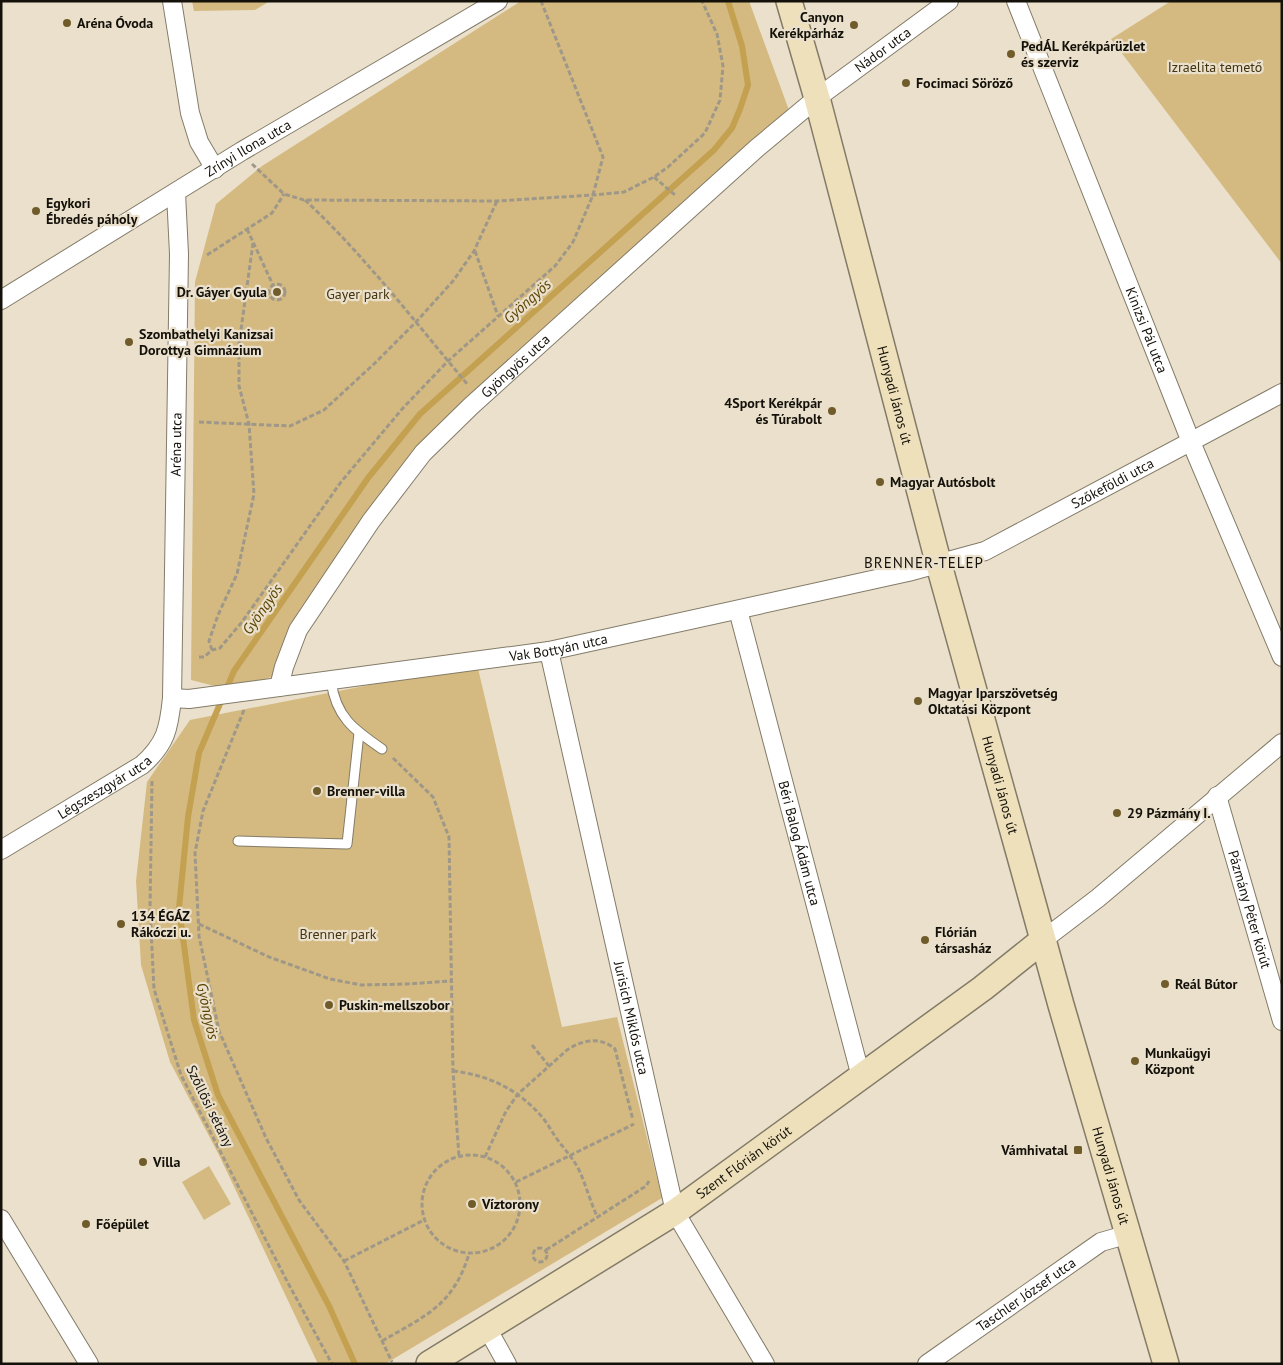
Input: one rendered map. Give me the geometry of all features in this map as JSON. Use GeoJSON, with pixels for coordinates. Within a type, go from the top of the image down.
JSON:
{"type":"FeatureCollection","features":[{"type":"Feature","properties":{"kind":"street"},"geometry":{"type":"LineString","coordinates":[[172,1],[190,113],[199,142],[215,169]]}},
{"type":"Feature","properties":{"kind":"street","name":"Zrínyi Ilona utca"},"geometry":{"type":"LineString","coordinates":[[1,300],[215,169],[498,1]]}},
{"type":"Feature","properties":{"kind":"street","name":"Hunyadi János út"},"geometry":{"type":"LineString","coordinates":[[789,1],[817,98],[939,565],[1043,940],[1130,1234],[1166,1364]]}},
{"type":"Feature","properties":{"kind":"street","name":"Nádor utca"},"geometry":{"type":"LineString","coordinates":[[817,98],[949,1]]}},
{"type":"Feature","properties":{"kind":"street","name":"Kinizsi Pál utca"},"geometry":{"type":"LineString","coordinates":[[1016,1],[1190,442],[1282,657]]}},
{"type":"Feature","properties":{"kind":"street","name":"Gyöngyös utca"},"geometry":{"type":"LineString","coordinates":[[279,687],[284,667],[298,630],[371,521],[423,453],[471,406],[757,148],[817,98]]}},
{"type":"Feature","properties":{"kind":"street","name":"Aréna utca"},"geometry":{"type":"LineString","coordinates":[[172,698],[179,254],[176,193]]}},
{"type":"Feature","properties":{"kind":"street","name":"Szőkeföldi utca"},"geometry":{"type":"LineString","coordinates":[[939,565],[986,551],[1282,393]]}},
{"type":"Feature","properties":{"kind":"street","name":"Vak Bottyán utca"},"geometry":{"type":"LineString","coordinates":[[172,698],[247,699],[279,687],[549,652],[939,565]]}},
{"type":"Feature","properties":{"kind":"street","name":"Béri Balog Ádám utca"},"geometry":{"type":"LineString","coordinates":[[738,610],[861,1077]]}},
{"type":"Feature","properties":{"kind":"street","name":"Jurisich Miklós utca"},"geometry":{"type":"LineString","coordinates":[[549,652],[675,1212],[765,1364]]}},
{"type":"Feature","properties":{"kind":"street","name":"Légszeszgyár utca"},"geometry":{"type":"LineString","coordinates":[[1,850],[142,765],[164,740],[170,722],[172,698]]}},
{"type":"Feature","properties":{"kind":"street"},"geometry":{"type":"LineString","coordinates":[[1043,940],[1098,898],[1282,743]]}},
{"type":"Feature","properties":{"kind":"street","name":"Pázmány Péter körút"},"geometry":{"type":"LineString","coordinates":[[1217,796],[1282,1021]]}},
{"type":"Feature","properties":{"kind":"street","name":"Szent Flórián körút"},"geometry":{"type":"LineString","coordinates":[[429,1364],[675,1212],[983,988],[1043,940]]}},
{"type":"Feature","properties":{"kind":"street"},"geometry":{"type":"LineString","coordinates":[[1,1218],[89,1364]]}},
{"type":"Feature","properties":{"kind":"street","name":"Taschler József utca"},"geometry":{"type":"LineString","coordinates":[[927,1364],[1101,1242],[1130,1234]]}},
{"type":"Feature","properties":{"kind":"street"},"geometry":{"type":"LineString","coordinates":[[487,1328],[507,1364]]}},
{"type":"Feature","properties":{"kind":"lane"},"geometry":{"type":"LineString","coordinates":[[331,681],[337,707],[359,733],[382,749]]}},
{"type":"Feature","properties":{"kind":"lane"},"geometry":{"type":"LineString","coordinates":[[238,841],[347,844],[359,733]]}},
{"type":"Feature","properties":{"kind":"path"},"geometry":{"type":"LineString","coordinates":[[199,657],[204,657],[212,650],[220,648],[242,622],[341,482],[403,408],[448,361],[555,266],[573,242],[594,195],[603,158],[541,1]]}},
{"type":"Feature","properties":{"kind":"path"},"geometry":{"type":"LineString","coordinates":[[249,160],[284,194],[304,200],[497,201],[624,192],[654,177],[668,167],[705,133],[720,100],[723,66],[717,34],[702,1]]}},
{"type":"Feature","properties":{"kind":"path"},"geometry":{"type":"LineString","coordinates":[[654,177],[679,198]]}},
{"type":"Feature","properties":{"kind":"path"},"geometry":{"type":"LineString","coordinates":[[207,255],[272,213],[284,194]]}},
{"type":"Feature","properties":{"kind":"path"},"geometry":{"type":"LineString","coordinates":[[304,200],[335,228],[470,387]]}},
{"type":"Feature","properties":{"kind":"path"},"geometry":{"type":"LineString","coordinates":[[199,422],[290,426],[324,410],[416,322],[453,281],[474,251],[497,201]]}},
{"type":"Feature","properties":{"kind":"path"},"geometry":{"type":"LineString","coordinates":[[247,229],[273,285]]}},
{"type":"Feature","properties":{"kind":"path"},"geometry":{"type":"LineString","coordinates":[[212,650],[209,641],[218,615],[237,574],[254,494],[249,424],[240,386],[239,344],[253,243]]}},
{"type":"Feature","properties":{"kind":"path"},"geometry":{"type":"LineString","coordinates":[[474,251],[498,316]]}},
{"type":"Feature","properties":{"kind":"path"},"geometry":{"type":"LineString","coordinates":[[280,284],[285,289],[285,295],[281,300],[274,300],[270,296],[269,290],[273,285],[280,284]]}},
{"type":"Feature","properties":{"kind":"path"},"geometry":{"type":"LineString","coordinates":[[247,699],[240,724],[203,811],[195,853],[199,936],[219,1031],[266,1138],[299,1200],[344,1261],[392,1362]]}},
{"type":"Feature","properties":{"kind":"path"},"geometry":{"type":"LineString","coordinates":[[382,749],[407,770],[433,797],[449,837],[453,1071],[459,1157]]}},
{"type":"Feature","properties":{"kind":"path","name":"Szőllősi sétány"},"geometry":{"type":"LineString","coordinates":[[151,775],[150,909],[154,989],[181,1075],[332,1364]]}},
{"type":"Feature","properties":{"kind":"path"},"geometry":{"type":"LineString","coordinates":[[198,924],[269,957],[330,979],[361,985],[451,981]]}},
{"type":"Feature","properties":{"kind":"path"},"geometry":{"type":"LineString","coordinates":[[485,1157],[506,1111],[518,1094],[575,1045],[592,1040],[608,1043],[615,1050],[637,1133]]}},
{"type":"Feature","properties":{"kind":"path"},"geometry":{"type":"LineString","coordinates":[[532,1044],[549,1066]]}},
{"type":"Feature","properties":{"kind":"path"},"geometry":{"type":"LineString","coordinates":[[453,1071],[474,1073],[503,1085],[530,1104],[544,1119],[579,1170],[597,1216]]}},
{"type":"Feature","properties":{"kind":"path"},"geometry":{"type":"LineString","coordinates":[[516,1182],[634,1124]]}},
{"type":"Feature","properties":{"kind":"path"},"geometry":{"type":"LineString","coordinates":[[466,1155],[485,1157],[495,1161],[507,1170],[516,1182],[521,1210],[516,1225],[509,1237],[497,1247],[484,1252],[469,1254],[454,1251],[441,1244],[431,1233],[424,1220],[422,1198],[424,1191],[430,1177],[440,1166],[452,1159],[466,1155]]}},
{"type":"Feature","properties":{"kind":"path"},"geometry":{"type":"LineString","coordinates":[[546,1250],[646,1186],[650,1174]]}},
{"type":"Feature","properties":{"kind":"path"},"geometry":{"type":"LineString","coordinates":[[344,1261],[424,1220]]}},
{"type":"Feature","properties":{"kind":"path"},"geometry":{"type":"LineString","coordinates":[[542,1247],[546,1250],[548,1255],[546,1260],[536,1261],[533,1257],[537,1248],[542,1247]]}},
{"type":"Feature","properties":{"kind":"path"},"geometry":{"type":"LineString","coordinates":[[382,1341],[432,1312],[454,1289],[463,1273],[469,1254]]}},
{"type":"Feature","properties":{"kind":"green space"},"geometry":{"type":"Polygon","coordinates":[[[192,1],[270,1],[255,10],[194,11],[192,1]]]}},
{"type":"Feature","properties":{"kind":"green space","name":"Gayer park"},"geometry":{"type":"Polygon","coordinates":[[[521,1],[749,1],[790,113],[483,395],[370,523],[284,672],[234,691],[191,680],[195,282],[216,204],[262,166],[521,1]]]}},
{"type":"Feature","properties":{"kind":"green space","name":"Izraelita temető"},"geometry":{"type":"Polygon","coordinates":[[[1171,1],[1282,1],[1282,264],[1111,39],[1171,1]]]}},
{"type":"Feature","properties":{"kind":"green space","name":"Brenner park"},"geometry":{"type":"Polygon","coordinates":[[[477,664],[562,1027],[617,1017],[662,1198],[385,1364],[318,1364],[219,1155],[170,1062],[141,965],[136,881],[147,782],[190,720],[477,664]]]}},
{"type":"Feature","properties":{"kind":"green space"},"geometry":{"type":"Polygon","coordinates":[[[209,1166],[231,1204],[204,1220],[182,1182],[209,1166]]]}},
{"type":"Feature","properties":{"kind":"waterway","name":"Gyöngyös"},"geometry":{"type":"LineString","coordinates":[[355,1364],[329,1306],[218,1095],[194,1020],[179,908],[188,817],[199,753],[234,671],[368,478],[420,414],[714,150],[732,128],[748,85],[742,46],[728,1]]}},
{"type":"Feature","properties":{"kind":"place","name":"Aréna Óvoda"},"geometry":{"type":"Point","coordinates":[67,23]}},
{"type":"Feature","properties":{"kind":"place","name":"Canyon Kerékpárház"},"geometry":{"type":"Point","coordinates":[854,25]}},
{"type":"Feature","properties":{"kind":"place","name":"PedÁL Kerékpárüzlet és szerviz"},"geometry":{"type":"Point","coordinates":[1011,54]}},
{"type":"Feature","properties":{"kind":"place","name":"Focimaci Söröző"},"geometry":{"type":"Point","coordinates":[906,83]}},
{"type":"Feature","properties":{"kind":"place","name":"Egykori Ébredés páholy"},"geometry":{"type":"Point","coordinates":[36,211]}},
{"type":"Feature","properties":{"kind":"place","name":"Dr. Gáyer Gyula"},"geometry":{"type":"Point","coordinates":[277,292]}},
{"type":"Feature","properties":{"kind":"place","name":"Szombathelyi Kanizsai Dorottya Gimnázium"},"geometry":{"type":"Point","coordinates":[129,342]}},
{"type":"Feature","properties":{"kind":"place","name":"4Sport Kerékpár és Túrabolt"},"geometry":{"type":"Point","coordinates":[832,411]}},
{"type":"Feature","properties":{"kind":"place","name":"Magyar Autósbolt"},"geometry":{"type":"Point","coordinates":[880,482]}},
{"type":"Feature","properties":{"kind":"place","name":"Magyar Iparszövetség Oktatási Központ"},"geometry":{"type":"Point","coordinates":[918,701]}},
{"type":"Feature","properties":{"kind":"place","name":"Brenner-villa"},"geometry":{"type":"Point","coordinates":[317,791]}},
{"type":"Feature","properties":{"kind":"place","name":"29 Pázmány I."},"geometry":{"type":"Point","coordinates":[1117,813]}},
{"type":"Feature","properties":{"kind":"place","name":"134 ÉGÁZ Rákóczi u."},"geometry":{"type":"Point","coordinates":[121,924]}},
{"type":"Feature","properties":{"kind":"place","name":"Flórián társasház"},"geometry":{"type":"Point","coordinates":[925,940]}},
{"type":"Feature","properties":{"kind":"place","name":"Reál Bútor"},"geometry":{"type":"Point","coordinates":[1165,984]}},
{"type":"Feature","properties":{"kind":"place","name":"Puskin-mellszobor"},"geometry":{"type":"Point","coordinates":[329,1005]}},
{"type":"Feature","properties":{"kind":"place","name":"Munkaügyi Központ"},"geometry":{"type":"Point","coordinates":[1135,1061]}},
{"type":"Feature","properties":{"kind":"place","name":"Vámhivatal"},"geometry":{"type":"Point","coordinates":[1078,1150]}},
{"type":"Feature","properties":{"kind":"place","name":"Villa"},"geometry":{"type":"Point","coordinates":[143,1162]}},
{"type":"Feature","properties":{"kind":"place","name":"Víztorony"},"geometry":{"type":"Point","coordinates":[472,1204]}},
{"type":"Feature","properties":{"kind":"place","name":"Főépület"},"geometry":{"type":"Point","coordinates":[86,1224]}},
{"type":"Feature","properties":{"kind":"district","name":"BRENNER-TELEP"},"geometry":{"type":"Point","coordinates":[924,562]}}]}
